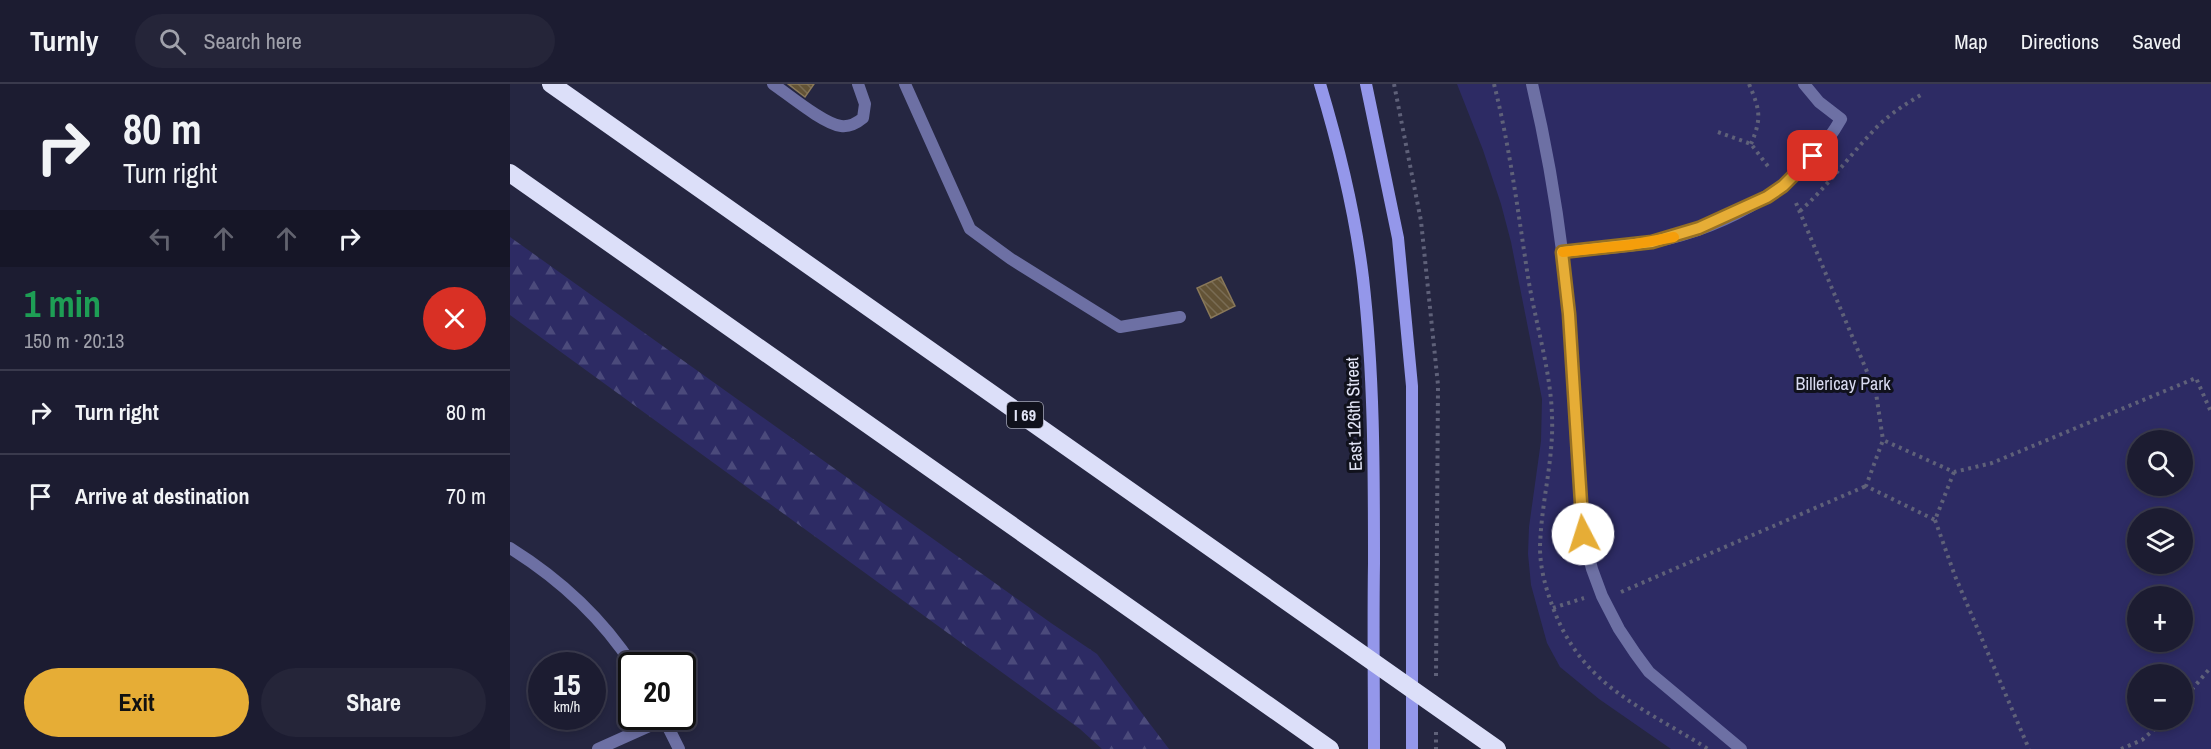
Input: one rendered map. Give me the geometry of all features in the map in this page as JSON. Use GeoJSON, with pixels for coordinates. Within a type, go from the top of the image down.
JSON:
{"type":"FeatureCollection","features":[{"type":"Feature","properties":{"kind":"highway","name":"I 69"},"geometry":{"type":"LineString","coordinates":[[551,84],[1497,749]]}},
{"type":"Feature","properties":{"kind":"highway"},"geometry":{"type":"LineString","coordinates":[[510,173],[1330,749]]}},
{"type":"Feature","properties":{"kind":"main road","name":"East 126th Street"},"geometry":{"type":"LineString","coordinates":[[1320,84],[1344,170],[1356,231],[1367,312],[1374,460],[1374,749]]}},
{"type":"Feature","properties":{"kind":"main road"},"geometry":{"type":"LineString","coordinates":[[1366,84],[1398,238],[1412,386],[1412,749]]}},
{"type":"Feature","properties":{"kind":"street"},"geometry":{"type":"LineString","coordinates":[[773,84],[819,117],[841,126],[855,124],[863,118],[865,104],[858,84]]}},
{"type":"Feature","properties":{"kind":"street"},"geometry":{"type":"LineString","coordinates":[[905,84],[969,229],[1011,259],[1120,327],[1180,316]]}},
{"type":"Feature","properties":{"kind":"street"},"geometry":{"type":"LineString","coordinates":[[1532,84],[1548,161],[1562,252],[1569,314],[1583,534],[1592,569],[1602,596],[1619,629],[1649,672],[1741,749]]}},
{"type":"Feature","properties":{"kind":"street"},"geometry":{"type":"LineString","coordinates":[[1562,252],[1630,245],[1672,237],[1756,203],[1783,186],[1829,139],[1841,119],[1819,102],[1804,84]]}},
{"type":"Feature","properties":{"kind":"street"},"geometry":{"type":"LineString","coordinates":[[510,548],[548,574],[577,600],[602,626],[622,652]]}},
{"type":"Feature","properties":{"kind":"street"},"geometry":{"type":"LineString","coordinates":[[598,749],[638,730]]}},
{"type":"Feature","properties":{"kind":"street"},"geometry":{"type":"LineString","coordinates":[[670,730],[680,749]]}},
{"type":"Feature","properties":{"kind":"path"},"geometry":{"type":"LineString","coordinates":[[1749,84],[1758,112],[1759,126],[1751,144]]}},
{"type":"Feature","properties":{"kind":"path"},"geometry":{"type":"LineString","coordinates":[[1800,212],[1816,197],[1876,128],[1899,108],[1924,93]]}},
{"type":"Feature","properties":{"kind":"path"},"geometry":{"type":"LineString","coordinates":[[1718,132],[1751,144],[1770,169]]}},
{"type":"Feature","properties":{"kind":"path"},"geometry":{"type":"LineString","coordinates":[[1553,608],[1587,597],[1617,594],[1866,486],[1882,440],[1876,393],[1796,203]]}},
{"type":"Feature","properties":{"kind":"path"},"geometry":{"type":"LineString","coordinates":[[1882,440],[1954,472],[1992,463],[2196,378],[2211,412]]}},
{"type":"Feature","properties":{"kind":"path"},"geometry":{"type":"LineString","coordinates":[[1954,472],[1935,520],[1955,576],[2029,749]]}},
{"type":"Feature","properties":{"kind":"path"},"geometry":{"type":"LineString","coordinates":[[1866,486],[1935,520]]}},
{"type":"Feature","properties":{"kind":"path"},"geometry":{"type":"LineString","coordinates":[[2193,688],[2211,667]]}},
{"type":"Feature","properties":{"kind":"path"},"geometry":{"type":"LineString","coordinates":[[2121,749],[2142,740],[2154,730]]}},
{"type":"Feature","properties":{"kind":"green space","name":"Billericay Park"},"geometry":{"type":"Polygon","coordinates":[[[1457,84],[2211,84],[2211,749],[1671,749],[1599,699],[1560,667],[1547,643],[1531,585],[1528,554],[1529,527],[1541,441],[1542,399],[1511,242],[1501,204],[1457,84]]]}},
{"type":"Feature","properties":{"kind":"green space"},"geometry":{"type":"Polygon","coordinates":[[[510,237],[1097,654],[1169,749],[1102,749],[1080,729],[510,315],[510,237]]]}},
{"type":"Feature","properties":{"kind":"building"},"geometry":{"type":"Polygon","coordinates":[[[788,84],[814,84],[805,97],[788,84]]]}},
{"type":"Feature","properties":{"kind":"building"},"geometry":{"type":"Polygon","coordinates":[[[1221,277],[1235,306],[1211,318],[1197,288],[1221,277]]]}},
{"type":"Feature","properties":{"kind":"slow traffic"},"geometry":{"type":"LineString","coordinates":[[1563,252],[1630,245],[1674,237]]}},
{"type":"Feature","properties":{"kind":"route"},"geometry":{"type":"LineString","coordinates":[[1583,534],[1576,456],[1569,314],[1562,252],[1652,242],[1699,228],[1767,197],[1783,186],[1813,156]]}}]}
